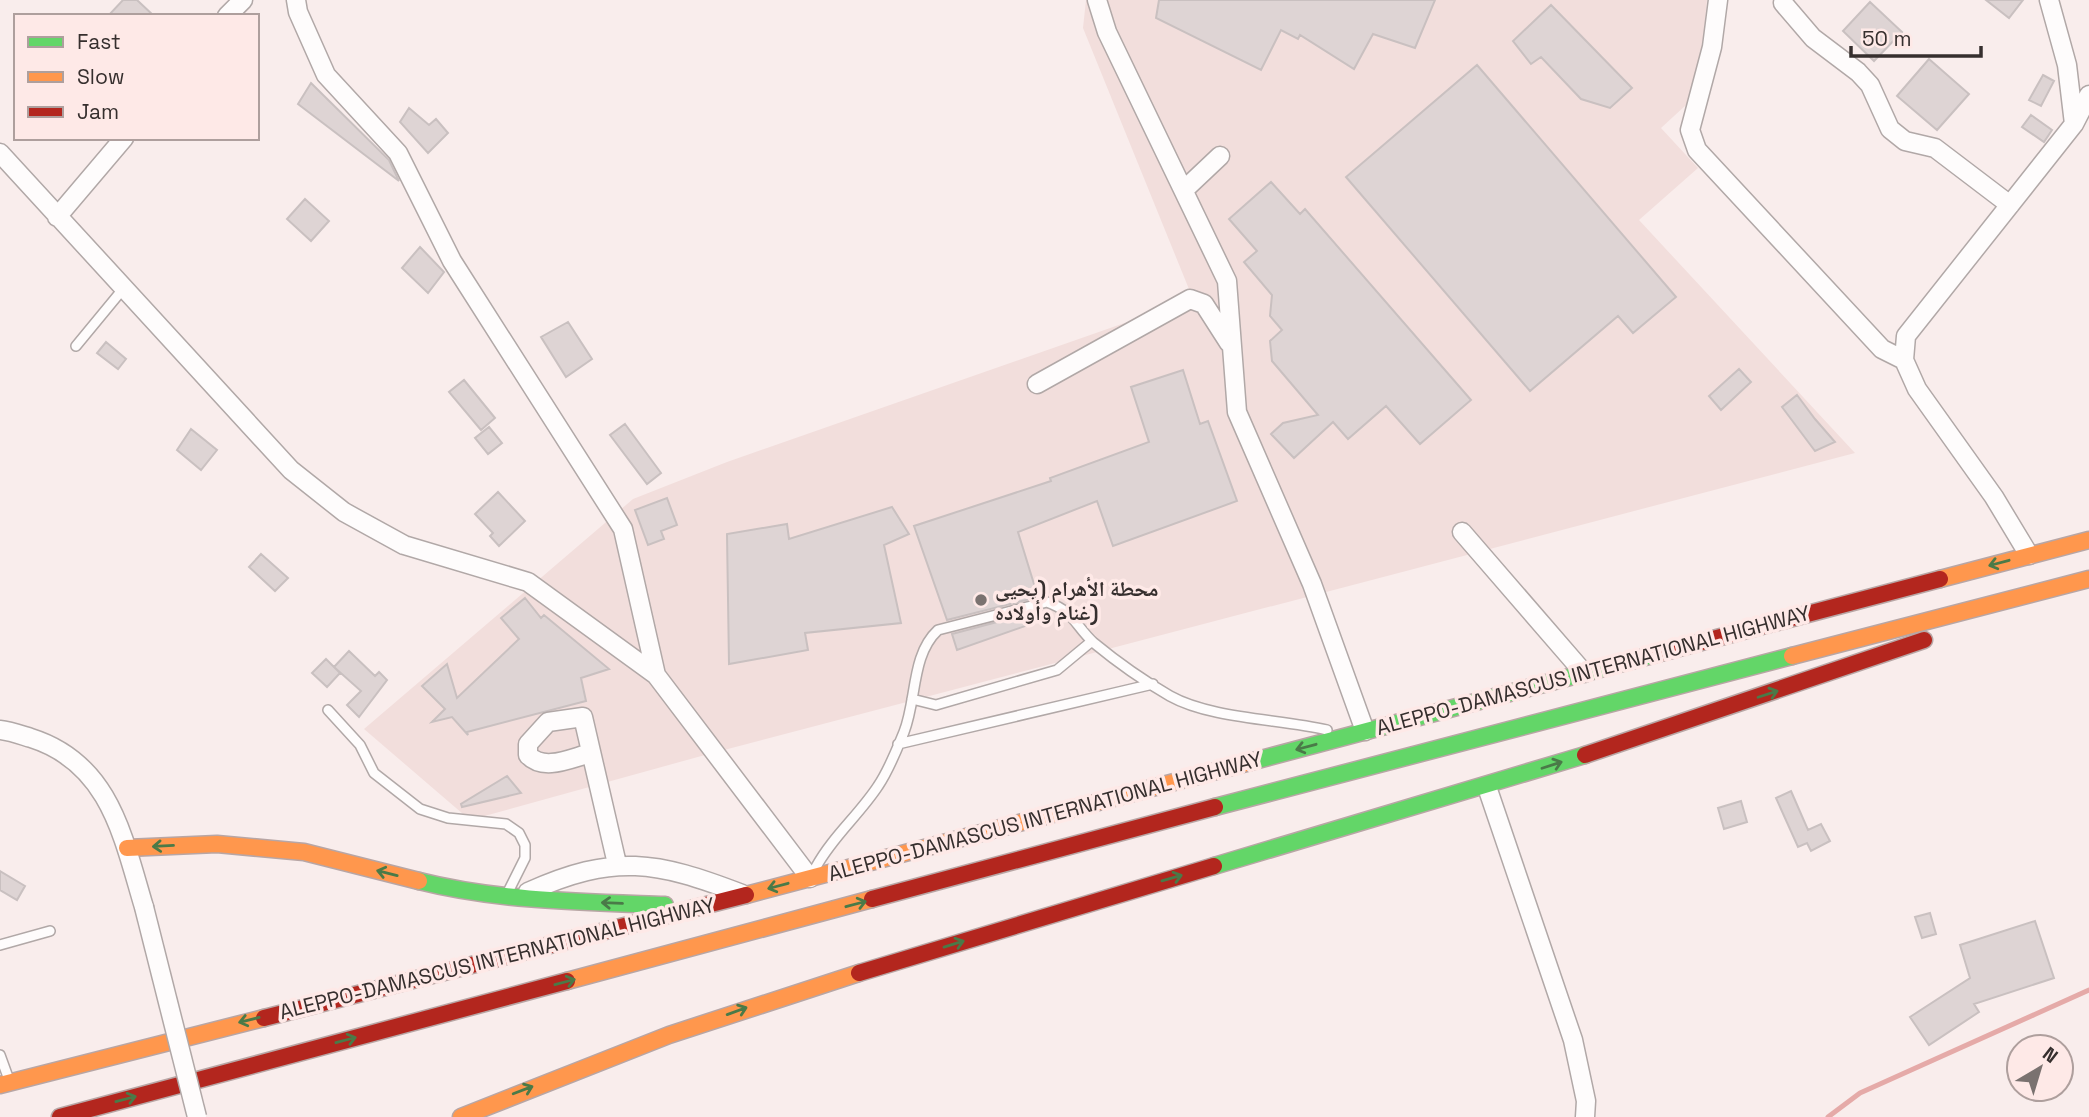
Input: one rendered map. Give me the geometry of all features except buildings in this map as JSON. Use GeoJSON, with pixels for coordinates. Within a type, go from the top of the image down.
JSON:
{"type":"FeatureCollection","features":[{"type":"Feature","properties":{"kind":"highway","name":"ALEPPO-DAMASCUS INTERNATIONAL HIGHWAY"},"geometry":{"type":"LineString","coordinates":[[5,1084],[705,906],[2089,540]]}},
{"type":"Feature","properties":{"kind":"highway","name":"ALEPPO-DAMASCUS INTERNATIONAL HIGHWAY"},"geometry":{"type":"LineString","coordinates":[[60,1117],[1379,764],[2089,579]]}},
{"type":"Feature","properties":{"kind":"highway"},"geometry":{"type":"LineString","coordinates":[[461,1117],[513,1094],[760,1002],[1487,787],[1872,659],[2089,579]]}},
{"type":"Feature","properties":{"kind":"highway"},"geometry":{"type":"LineString","coordinates":[[127,848],[217,844],[303,852],[446,888],[574,902],[705,906]]}},
{"type":"Feature","properties":{"kind":"street"},"geometry":{"type":"LineString","coordinates":[[229,14],[243,0]]}},
{"type":"Feature","properties":{"kind":"street"},"geometry":{"type":"LineString","coordinates":[[296,0],[298,12],[326,75],[398,153],[452,261],[623,529],[656,675]]}},
{"type":"Feature","properties":{"kind":"street"},"geometry":{"type":"LineString","coordinates":[[1097,0],[1107,32],[1227,281],[1237,412],[1312,584],[1357,733]]}},
{"type":"Feature","properties":{"kind":"street"},"geometry":{"type":"LineString","coordinates":[[1718,0],[1712,47],[1690,130],[1697,150],[1882,349],[1904,360]]}},
{"type":"Feature","properties":{"kind":"street"},"geometry":{"type":"LineString","coordinates":[[2049,0],[2067,65],[2074,124]]}},
{"type":"Feature","properties":{"kind":"street"},"geometry":{"type":"LineString","coordinates":[[1783,3],[1814,38],[1858,72],[1870,85],[1890,129],[1905,141],[1935,148],[2010,205]]}},
{"type":"Feature","properties":{"kind":"street"},"geometry":{"type":"LineString","coordinates":[[2029,555],[1994,497],[1917,389],[1904,360],[1906,337],[2074,124],[2089,95]]}},
{"type":"Feature","properties":{"kind":"street"},"geometry":{"type":"LineString","coordinates":[[57,218],[122,140]]}},
{"type":"Feature","properties":{"kind":"street"},"geometry":{"type":"LineString","coordinates":[[0,153],[291,470],[344,512],[404,545],[528,582],[656,675],[810,878]]}},
{"type":"Feature","properties":{"kind":"street"},"geometry":{"type":"LineString","coordinates":[[1184,190],[1220,156]]}},
{"type":"Feature","properties":{"kind":"street"},"geometry":{"type":"LineString","coordinates":[[1037,384],[1190,299],[1209,309],[1232,349]]}},
{"type":"Feature","properties":{"kind":"street"},"geometry":{"type":"LineString","coordinates":[[1462,533],[1584,673]]}},
{"type":"Feature","properties":{"kind":"street"},"geometry":{"type":"LineString","coordinates":[[0,730],[52,745],[83,766],[105,795],[127,848],[144,907],[197,1117]]}},
{"type":"Feature","properties":{"kind":"street"},"geometry":{"type":"LineString","coordinates":[[591,753],[617,864]]}},
{"type":"Feature","properties":{"kind":"street"},"geometry":{"type":"LineString","coordinates":[[1487,787],[1573,1040],[1586,1101],[1585,1117]]}},
{"type":"Feature","properties":{"kind":"street"},"geometry":{"type":"LineString","coordinates":[[513,895],[617,864],[665,867],[746,895]]}},
{"type":"Feature","properties":{"kind":"lane"},"geometry":{"type":"LineString","coordinates":[[76,346],[123,289]]}},
{"type":"Feature","properties":{"kind":"lane"},"geometry":{"type":"LineString","coordinates":[[810,878],[828,845],[879,785],[898,744],[923,651],[928,639],[937,630],[1047,602],[1072,614],[1092,641],[1172,697],[1253,719],[1290,721],[1357,733]]}},
{"type":"Feature","properties":{"kind":"lane"},"geometry":{"type":"LineString","coordinates":[[912,699],[936,705],[1057,670],[1092,641]]}},
{"type":"Feature","properties":{"kind":"lane"},"geometry":{"type":"LineString","coordinates":[[898,744],[1153,684]]}},
{"type":"Feature","properties":{"kind":"lane"},"geometry":{"type":"LineString","coordinates":[[328,710],[360,745],[374,773],[420,809],[448,818],[506,824],[519,833],[525,845],[525,858],[513,895]]}},
{"type":"Feature","properties":{"kind":"lane"},"geometry":{"type":"LineString","coordinates":[[0,945],[50,930]]}},
{"type":"Feature","properties":{"kind":"lane"},"geometry":{"type":"LineString","coordinates":[[0,1055],[5,1084]]}},
{"type":"Feature","properties":{"kind":"shaded area"},"geometry":{"type":"Polygon","coordinates":[[[1086,0],[1707,0],[1698,94],[1661,128],[1698,168],[1639,220],[1855,453],[705,755],[470,820],[364,729],[633,499],[727,462],[1193,299],[1083,28],[1086,0]]]}},
{"type":"Feature","properties":{"kind":"waterway"},"geometry":{"type":"LineString","coordinates":[[1828,1117],[1860,1093],[2089,990]]}},
{"type":"Feature","properties":{"kind":"traffic: fast"},"geometry":{"type":"LineString","coordinates":[[1250,762],[1660,653]]}},
{"type":"Feature","properties":{"kind":"traffic: fast"},"geometry":{"type":"LineString","coordinates":[[1215,807],[1792,656]]}},
{"type":"Feature","properties":{"kind":"traffic: fast"},"geometry":{"type":"LineString","coordinates":[[1214,866],[1585,755]]}},
{"type":"Feature","properties":{"kind":"traffic: fast"},"geometry":{"type":"LineString","coordinates":[[419,881],[510,897],[665,905]]}},
{"type":"Feature","properties":{"kind":"traffic: slow"},"geometry":{"type":"LineString","coordinates":[[1940,579],[2089,540]]}},
{"type":"Feature","properties":{"kind":"traffic: slow"},"geometry":{"type":"LineString","coordinates":[[1792,656],[2089,579]]}},
{"type":"Feature","properties":{"kind":"traffic: slow"},"geometry":{"type":"LineString","coordinates":[[746,895],[1250,762]]}},
{"type":"Feature","properties":{"kind":"traffic: slow"},"geometry":{"type":"LineString","coordinates":[[127,848],[217,844],[304,852],[419,881]]}},
{"type":"Feature","properties":{"kind":"traffic: slow"},"geometry":{"type":"LineString","coordinates":[[567,981],[872,899]]}},
{"type":"Feature","properties":{"kind":"traffic: slow"},"geometry":{"type":"LineString","coordinates":[[461,1117],[669,1035],[859,973]]}},
{"type":"Feature","properties":{"kind":"traffic: slow"},"geometry":{"type":"LineString","coordinates":[[0,1085],[264,1018]]}},
{"type":"Feature","properties":{"kind":"traffic: jam"},"geometry":{"type":"LineString","coordinates":[[1660,653],[1940,579]]}},
{"type":"Feature","properties":{"kind":"traffic: jam"},"geometry":{"type":"LineString","coordinates":[[1585,755],[1924,640]]}},
{"type":"Feature","properties":{"kind":"traffic: jam"},"geometry":{"type":"LineString","coordinates":[[872,899],[1215,807]]}},
{"type":"Feature","properties":{"kind":"traffic: jam"},"geometry":{"type":"LineString","coordinates":[[859,973],[1214,866]]}},
{"type":"Feature","properties":{"kind":"traffic: jam"},"geometry":{"type":"LineString","coordinates":[[264,1018],[746,895]]}},
{"type":"Feature","properties":{"kind":"traffic: jam"},"geometry":{"type":"LineString","coordinates":[[60,1117],[567,981]]}},
{"type":"Feature","properties":{"kind":"place","name":"محطة الأهرام (يحيى غنام وأولاده)"},"geometry":{"type":"Point","coordinates":[981,600]}}]}
